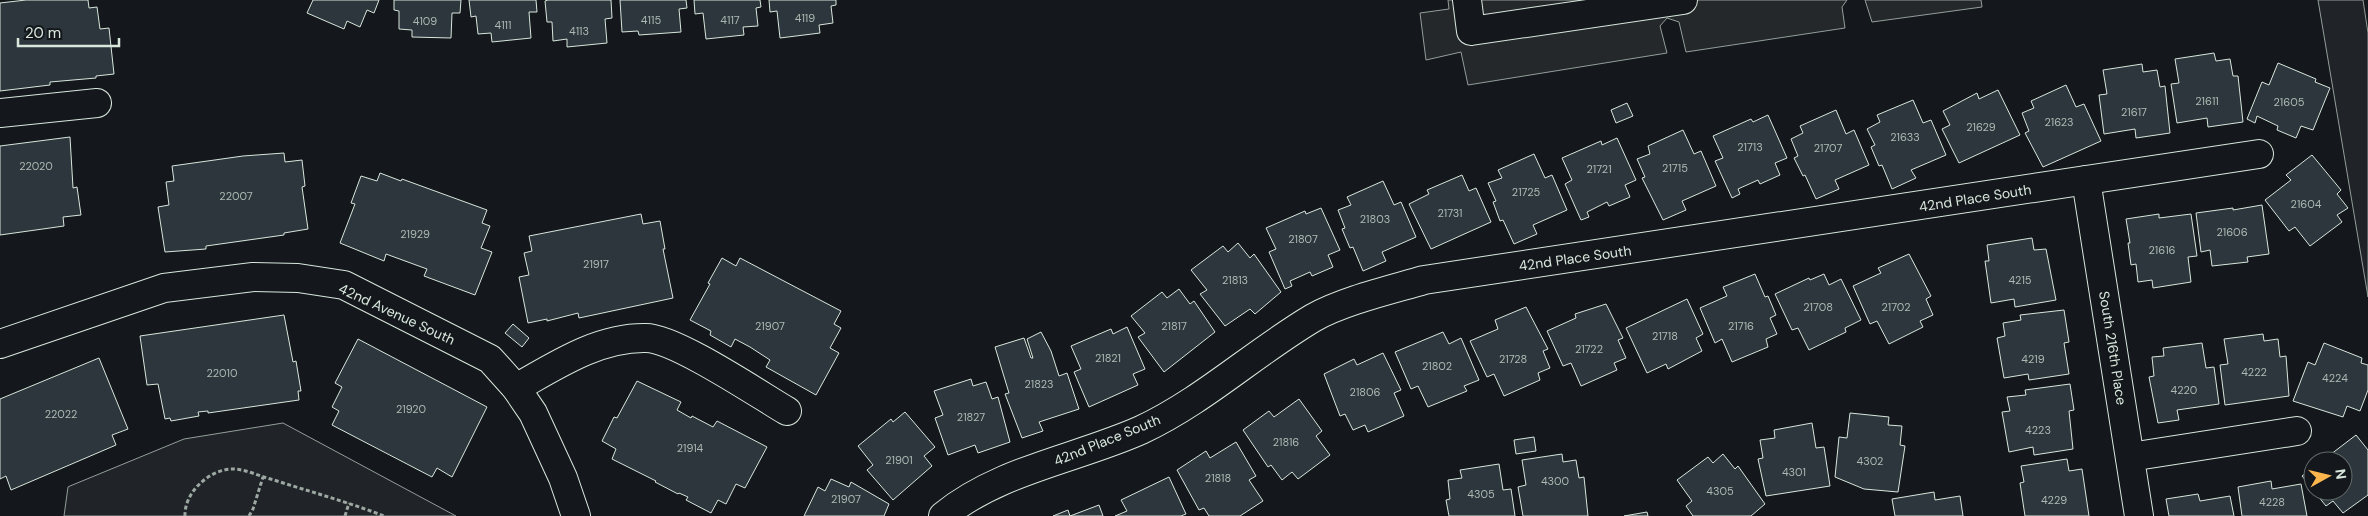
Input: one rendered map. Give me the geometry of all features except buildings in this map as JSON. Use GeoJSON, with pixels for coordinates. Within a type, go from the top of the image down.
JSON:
{"type":"FeatureCollection","features":[{"type":"Feature","properties":{"kind":"street"},"geometry":{"type":"LineString","coordinates":[[1467,0],[1471,31],[1683,0]]}},
{"type":"Feature","properties":{"kind":"street"},"geometry":{"type":"LineString","coordinates":[[0,113],[97,103]]}},
{"type":"Feature","properties":{"kind":"street","name":"42nd Place South"},"geometry":{"type":"LineString","coordinates":[[943,516],[991,486],[1140,430],[1186,406],[1314,318],[1370,295],[1424,280],[2259,154]]}},
{"type":"Feature","properties":{"kind":"street","name":"South 216th Place"},"geometry":{"type":"LineString","coordinates":[[2086,180],[2139,516]]}},
{"type":"Feature","properties":{"kind":"street","name":"42nd Avenue South"},"geometry":{"type":"LineString","coordinates":[[0,344],[164,288],[253,277],[298,278],[344,285],[441,333],[490,360],[516,388],[533,414],[563,478],[576,516]]}},
{"type":"Feature","properties":{"kind":"street"},"geometry":{"type":"LineString","coordinates":[[516,388],[576,355],[608,343],[646,338],[671,343],[787,411]]}},
{"type":"Feature","properties":{"kind":"street"},"geometry":{"type":"LineString","coordinates":[[2130,457],[2297,430]]}},
{"type":"Feature","properties":{"kind":"path"},"geometry":{"type":"LineString","coordinates":[[185,516],[185,507],[189,496],[205,479],[233,469],[349,503],[384,516]]}},
{"type":"Feature","properties":{"kind":"path"},"geometry":{"type":"LineString","coordinates":[[249,516],[263,477]]}},
{"type":"Feature","properties":{"kind":"path"},"geometry":{"type":"LineString","coordinates":[[345,516],[349,503]]}},
{"type":"Feature","properties":{"kind":"shaded area"},"geometry":{"type":"Polygon","coordinates":[[[1448,0],[1847,0],[1842,7],[1845,28],[1686,52],[1679,22],[1667,18],[1660,26],[1667,53],[1468,85],[1461,52],[1426,60],[1420,13],[1449,9],[1448,0]]]}},
{"type":"Feature","properties":{"kind":"shaded area"},"geometry":{"type":"Polygon","coordinates":[[[1865,0],[1981,0],[1982,7],[1872,22],[1865,0]]]}},
{"type":"Feature","properties":{"kind":"shaded area"},"geometry":{"type":"Polygon","coordinates":[[[2318,0],[2363,0],[2368,33],[2368,297],[2318,0]]]}},
{"type":"Feature","properties":{"kind":"shaded area"},"geometry":{"type":"Polygon","coordinates":[[[283,423],[456,516],[64,516],[68,487],[70,486],[184,439],[283,423]]]}}]}
